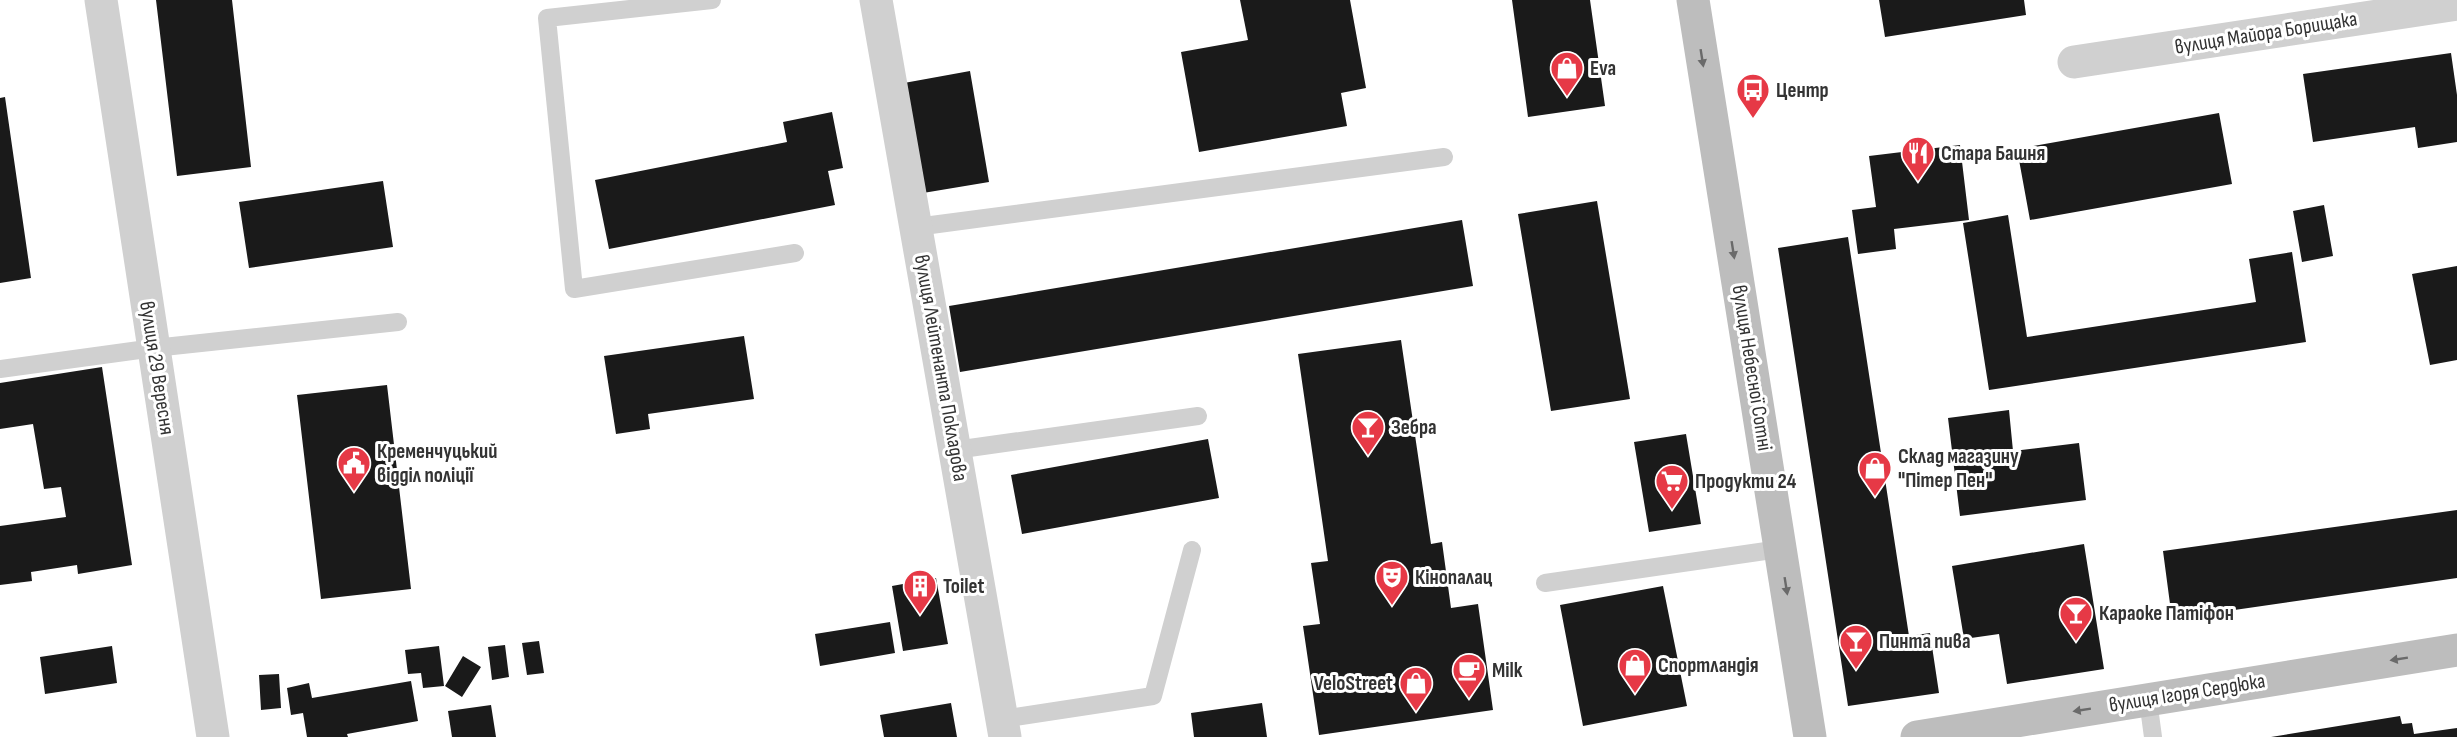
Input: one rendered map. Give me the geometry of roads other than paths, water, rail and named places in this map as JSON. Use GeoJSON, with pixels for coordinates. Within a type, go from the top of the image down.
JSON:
{"type":"FeatureCollection","features":[{"type":"Feature","properties":{"kind":"street","name":"вулиця 29 Вересня"},"geometry":{"type":"LineString","coordinates":[[101,0],[213,737]]}},
{"type":"Feature","properties":{"kind":"street","name":"вулиця Лейтенанта Покладова"},"geometry":{"type":"LineString","coordinates":[[876,0],[1003,728]]}},
{"type":"Feature","properties":{"kind":"street","name":"вулиця Небесної Сотні"},"geometry":{"type":"LineString","coordinates":[[1693,0],[1810,737]]}},
{"type":"Feature","properties":{"kind":"street","name":"вулиця Майора Борищака"},"geometry":{"type":"LineString","coordinates":[[2074,62],[2457,4]]}},
{"type":"Feature","properties":{"kind":"street","name":"вулиця Ігоря Сердюка"},"geometry":{"type":"LineString","coordinates":[[1917,737],[2457,650]]}},
{"type":"Feature","properties":{"kind":"lane"},"geometry":{"type":"LineString","coordinates":[[712,0],[547,18],[574,289],[795,253]]}},
{"type":"Feature","properties":{"kind":"lane"},"geometry":{"type":"LineString","coordinates":[[916,227],[1444,157]]}},
{"type":"Feature","properties":{"kind":"lane"},"geometry":{"type":"LineString","coordinates":[[0,369],[154,348],[398,322]]}},
{"type":"Feature","properties":{"kind":"lane"},"geometry":{"type":"LineString","coordinates":[[955,450],[1198,416]]}},
{"type":"Feature","properties":{"kind":"lane"},"geometry":{"type":"LineString","coordinates":[[1545,583],[1780,549]]}},
{"type":"Feature","properties":{"kind":"lane"},"geometry":{"type":"LineString","coordinates":[[1003,728],[1153,696],[1192,550]]}},
{"type":"Feature","properties":{"kind":"lane"},"geometry":{"type":"LineString","coordinates":[[2148,700],[2153,737]]}},
{"type":"Feature","properties":{"kind":"place","name":"Eva"},"geometry":{"type":"Point","coordinates":[1567,97]}},
{"type":"Feature","properties":{"kind":"place","name":"Центр"},"geometry":{"type":"Point","coordinates":[1753,119]}},
{"type":"Feature","properties":{"kind":"place","name":"Стара Башня"},"geometry":{"type":"Point","coordinates":[1918,182]}},
{"type":"Feature","properties":{"kind":"place","name":"Зебра"},"geometry":{"type":"Point","coordinates":[1368,456]}},
{"type":"Feature","properties":{"kind":"place","name":"Кременчуцький відділ поліції"},"geometry":{"type":"Point","coordinates":[354,492]}},
{"type":"Feature","properties":{"kind":"place","name":"Склад магазину \"Пітер Пен\""},"geometry":{"type":"Point","coordinates":[1875,497]}},
{"type":"Feature","properties":{"kind":"place","name":"Продукти 24"},"geometry":{"type":"Point","coordinates":[1672,510]}},
{"type":"Feature","properties":{"kind":"place","name":"Кінопалац"},"geometry":{"type":"Point","coordinates":[1392,606]}},
{"type":"Feature","properties":{"kind":"place","name":"Toilet"},"geometry":{"type":"Point","coordinates":[920,615]}},
{"type":"Feature","properties":{"kind":"place","name":"Караоке Патіфон"},"geometry":{"type":"Point","coordinates":[2076,642]}},
{"type":"Feature","properties":{"kind":"place","name":"Пинта пива"},"geometry":{"type":"Point","coordinates":[1856,670]}},
{"type":"Feature","properties":{"kind":"place","name":"Спортландія"},"geometry":{"type":"Point","coordinates":[1635,694]}},
{"type":"Feature","properties":{"kind":"place","name":"Milk"},"geometry":{"type":"Point","coordinates":[1469,699]}},
{"type":"Feature","properties":{"kind":"place","name":"VeloStreet"},"geometry":{"type":"Point","coordinates":[1416,712]}}]}
